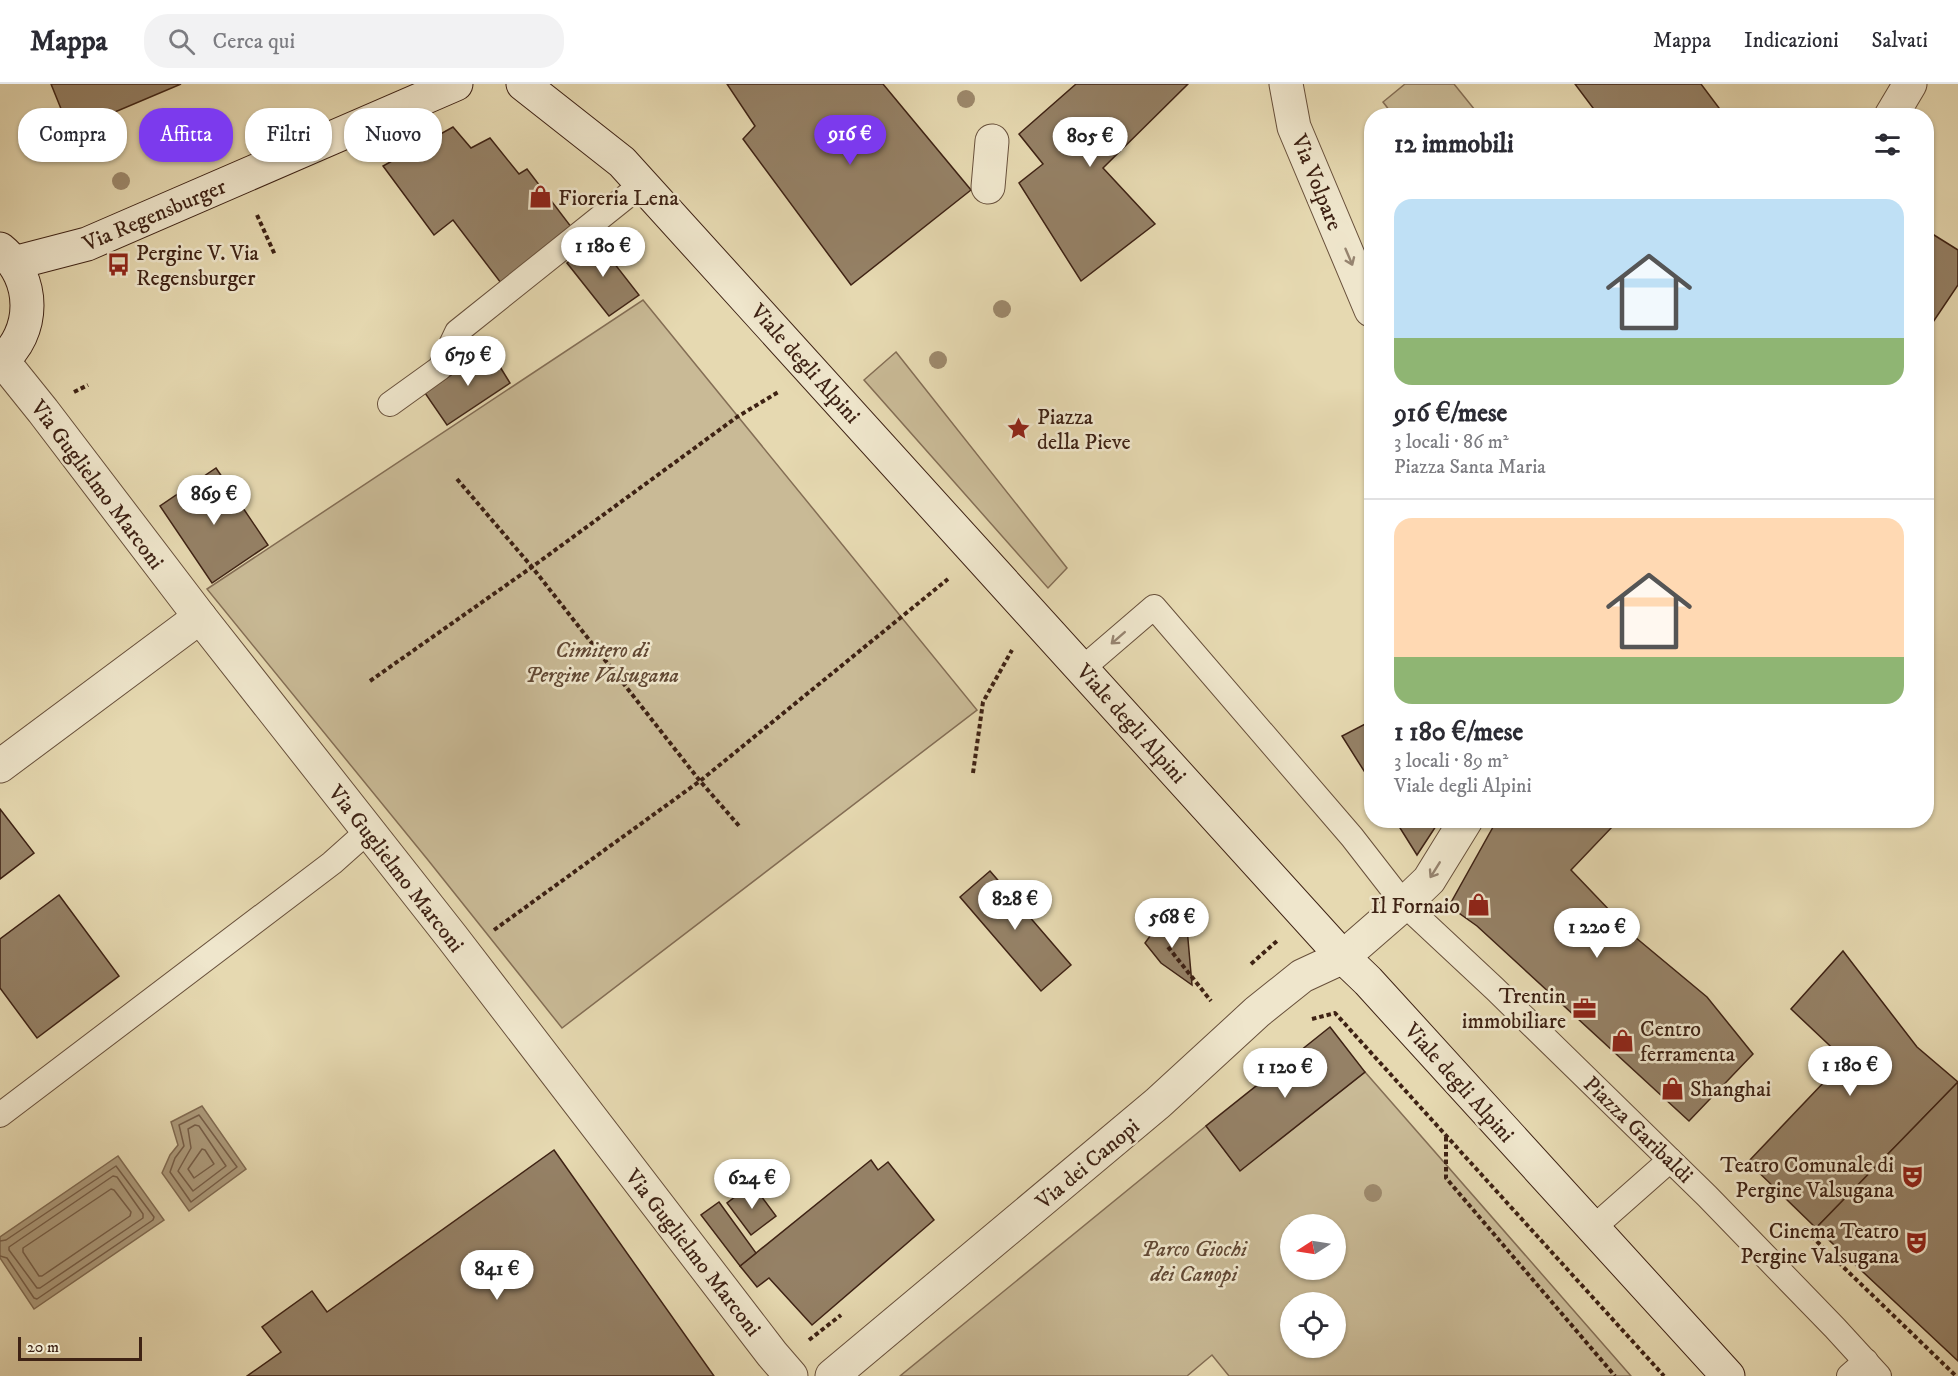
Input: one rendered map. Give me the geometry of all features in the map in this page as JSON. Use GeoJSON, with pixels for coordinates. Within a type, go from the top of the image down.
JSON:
{"type":"FeatureCollection","features":[{"type":"Feature","properties":{"kind":"street","name":"Via Regensburger"},"geometry":{"type":"LineString","coordinates":[[7,256],[87,244],[456,84]]}},
{"type":"Feature","properties":{"kind":"street","name":"Viale degli Alpini"},"geometry":{"type":"LineString","coordinates":[[523,84],[622,162],[1343,957],[1368,981],[1728,1376]]}},
{"type":"Feature","properties":{"kind":"street","name":"Via Volpare"},"geometry":{"type":"LineString","coordinates":[[1286,84],[1294,127],[1364,293]]}},
{"type":"Feature","properties":{"kind":"street"},"geometry":{"type":"LineString","coordinates":[[1896,108],[1910,84]]}},
{"type":"Feature","properties":{"kind":"street"},"geometry":{"type":"LineString","coordinates":[[988,187],[992,141]]}},
{"type":"Feature","properties":{"kind":"street"},"geometry":{"type":"LineString","coordinates":[[1,361],[19,339],[28,314],[26,287],[7,256]]}},
{"type":"Feature","properties":{"kind":"street","name":"Via Guglielmo Marconi"},"geometry":{"type":"LineString","coordinates":[[1,361],[43,411],[200,617],[369,830],[788,1375]]}},
{"type":"Feature","properties":{"kind":"street"},"geometry":{"type":"LineString","coordinates":[[0,766],[200,617]]}},
{"type":"Feature","properties":{"kind":"street","name":"Via dei Canopi"},"geometry":{"type":"LineString","coordinates":[[832,1376],[1149,1111],[1257,1012],[1302,976],[1343,957],[1404,904],[1429,880],[1461,828]]}},
{"type":"Feature","properties":{"kind":"lane"},"geometry":{"type":"LineString","coordinates":[[390,404],[440,368],[457,332],[642,184]]}},
{"type":"Feature","properties":{"kind":"lane"},"geometry":{"type":"LineString","coordinates":[[1083,668],[1154,607],[1352,837],[1404,904]]}},
{"type":"Feature","properties":{"kind":"lane"},"geometry":{"type":"LineString","coordinates":[[0,1115],[332,863],[369,830]]}},
{"type":"Feature","properties":{"kind":"lane","name":"Piazza Garibaldi"},"geometry":{"type":"LineString","coordinates":[[1404,904],[1495,988],[1670,1160],[1865,1371]]}},
{"type":"Feature","properties":{"kind":"lane"},"geometry":{"type":"LineString","coordinates":[[1593,1228],[1670,1160]]}},
{"type":"Feature","properties":{"kind":"path"},"geometry":{"type":"LineString","coordinates":[[256,216],[275,255]]}},
{"type":"Feature","properties":{"kind":"path"},"geometry":{"type":"LineString","coordinates":[[370,681],[532,567],[737,417],[784,387]]}},
{"type":"Feature","properties":{"kind":"path"},"geometry":{"type":"LineString","coordinates":[[457,480],[532,567],[700,781],[740,827]]}},
{"type":"Feature","properties":{"kind":"path"},"geometry":{"type":"LineString","coordinates":[[493,930],[700,781],[948,578]]}},
{"type":"Feature","properties":{"kind":"path"},"geometry":{"type":"LineString","coordinates":[[973,773],[983,702],[1012,650]]}},
{"type":"Feature","properties":{"kind":"path"},"geometry":{"type":"LineString","coordinates":[[1168,947],[1211,1000]]}},
{"type":"Feature","properties":{"kind":"path"},"geometry":{"type":"LineString","coordinates":[[1302,1021],[1335,1013],[1664,1376]]}},
{"type":"Feature","properties":{"kind":"path"},"geometry":{"type":"LineString","coordinates":[[1446,1137],[1446,1178],[1615,1376]]}},
{"type":"Feature","properties":{"kind":"path"},"geometry":{"type":"LineString","coordinates":[[1806,1231],[1956,1376]]}},
{"type":"Feature","properties":{"kind":"path"},"geometry":{"type":"LineString","coordinates":[[808,1341],[844,1312]]}},
{"type":"Feature","properties":{"kind":"green space"},"geometry":{"type":"Polygon","coordinates":[[[1405,84],[1454,84],[1473,108],[1388,108],[1383,102],[1405,84]]]}},
{"type":"Feature","properties":{"kind":"green space","name":"Cimitero di Pergine Valsugana"},"geometry":{"type":"Polygon","coordinates":[[[643,300],[977,710],[562,1028],[207,589],[643,300]]]}},
{"type":"Feature","properties":{"kind":"green space"},"geometry":{"type":"Polygon","coordinates":[[[896,352],[1067,568],[1048,588],[864,380],[896,352]]]}},
{"type":"Feature","properties":{"kind":"green space","name":"Parco Giochi dei Canopi"},"geometry":{"type":"Polygon","coordinates":[[[1365,1072],[1631,1376],[1229,1376],[1212,1355],[1187,1376],[900,1376],[1206,1126],[1240,1170],[1365,1072]]]}},
{"type":"Feature","properties":{"kind":"water"},"geometry":{"type":"Polygon","coordinates":[[[202,1106],[246,1169],[189,1211],[162,1173],[170,1155],[178,1145],[171,1122],[202,1106]]]}},
{"type":"Feature","properties":{"kind":"water"},"geometry":{"type":"Polygon","coordinates":[[[118,1156],[164,1220],[34,1309],[0,1258],[0,1237],[118,1156]]]}},
{"type":"Feature","properties":{"kind":"building"},"geometry":{"type":"Polygon","coordinates":[[[51,84],[181,84],[124,108],[61,108],[51,84]]]}},
{"type":"Feature","properties":{"kind":"building"},"geometry":{"type":"Polygon","coordinates":[[[727,84],[883,84],[971,190],[851,285],[743,139],[755,126],[727,84]]]}},
{"type":"Feature","properties":{"kind":"building"},"geometry":{"type":"Polygon","coordinates":[[[1076,84],[1188,84],[1103,168],[1155,224],[1081,281],[1019,183],[1043,164],[1019,134],[1076,84]]]}},
{"type":"Feature","properties":{"kind":"building"},"geometry":{"type":"Polygon","coordinates":[[[1575,84],[1701,84],[1719,108],[1593,108],[1575,84]]]}},
{"type":"Feature","properties":{"kind":"building"},"geometry":{"type":"Polygon","coordinates":[[[453,127],[471,148],[490,138],[519,174],[527,169],[572,228],[501,283],[453,220],[434,235],[383,166],[390,162],[442,162],[442,133],[453,127]]]}},
{"type":"Feature","properties":{"kind":"building"},"geometry":{"type":"Polygon","coordinates":[[[1934,235],[1958,250],[1958,285],[1934,321],[1934,235]]]}},
{"type":"Feature","properties":{"kind":"building"},"geometry":{"type":"Polygon","coordinates":[[[596,240],[639,295],[609,316],[567,263],[596,240]]]}},
{"type":"Feature","properties":{"kind":"building"},"geometry":{"type":"Polygon","coordinates":[[[489,349],[510,383],[447,425],[425,393],[489,349]]]}},
{"type":"Feature","properties":{"kind":"building"},"geometry":{"type":"Polygon","coordinates":[[[216,468],[268,545],[212,583],[160,506],[216,468]]]}},
{"type":"Feature","properties":{"kind":"building"},"geometry":{"type":"Polygon","coordinates":[[[1364,725],[1364,771],[1342,736],[1364,725]]]}},
{"type":"Feature","properties":{"kind":"building"},"geometry":{"type":"Polygon","coordinates":[[[0,809],[34,853],[0,879],[0,809]]]}},
{"type":"Feature","properties":{"kind":"building"},"geometry":{"type":"Polygon","coordinates":[[[1400,828],[1435,828],[1417,855],[1400,828]]]}},
{"type":"Feature","properties":{"kind":"building"},"geometry":{"type":"Polygon","coordinates":[[[1493,828],[1611,828],[1571,870],[1635,937],[1707,997],[1753,1054],[1689,1121],[1477,926],[1449,906],[1493,828]]]}},
{"type":"Feature","properties":{"kind":"building"},"geometry":{"type":"Polygon","coordinates":[[[990,871],[1071,965],[1041,991],[960,897],[990,871]]]}},
{"type":"Feature","properties":{"kind":"building"},"geometry":{"type":"Polygon","coordinates":[[[59,895],[119,976],[37,1038],[0,988],[0,939],[59,895]]]}},
{"type":"Feature","properties":{"kind":"building"},"geometry":{"type":"Polygon","coordinates":[[[1161,921],[1187,928],[1192,985],[1161,963],[1145,943],[1161,921]]]}},
{"type":"Feature","properties":{"kind":"building"},"geometry":{"type":"Polygon","coordinates":[[[1843,951],[1917,1047],[1958,1082],[1816,1228],[1748,1162],[1845,1060],[1791,1009],[1843,951]]]}},
{"type":"Feature","properties":{"kind":"building"},"geometry":{"type":"Polygon","coordinates":[[[1330,1027],[1365,1072],[1240,1171],[1206,1126],[1330,1027]]]}},
{"type":"Feature","properties":{"kind":"building","name":"Teatro Comunale di Pergine Valsugana"},"geometry":{"type":"Polygon","coordinates":[[[1958,1082],[1958,1361],[1816,1228],[1958,1082]]]}},
{"type":"Feature","properties":{"kind":"building"},"geometry":{"type":"Polygon","coordinates":[[[554,1150],[714,1376],[247,1376],[281,1352],[262,1327],[312,1291],[327,1312],[554,1150]]]}},
{"type":"Feature","properties":{"kind":"building"},"geometry":{"type":"Polygon","coordinates":[[[871,1160],[878,1170],[888,1162],[934,1220],[812,1325],[769,1278],[757,1287],[740,1266],[871,1160]]]}},
{"type":"Feature","properties":{"kind":"building"},"geometry":{"type":"Polygon","coordinates":[[[752,1184],[776,1216],[751,1235],[727,1203],[752,1184]]]}},
{"type":"Feature","properties":{"kind":"building"},"geometry":{"type":"Polygon","coordinates":[[[719,1202],[756,1253],[740,1266],[701,1215],[719,1202]]]}},
{"type":"Feature","properties":{"kind":"place","name":"Fioreria Lena"},"geometry":{"type":"Point","coordinates":[540,197]}},
{"type":"Feature","properties":{"kind":"place","name":"Pergine V. Via Regensburger"},"geometry":{"type":"Point","coordinates":[118,265]}},
{"type":"Feature","properties":{"kind":"place","name":"Piazza della Pieve"},"geometry":{"type":"Point","coordinates":[1019,429]}},
{"type":"Feature","properties":{"kind":"place","name":"Il Fornaio"},"geometry":{"type":"Point","coordinates":[1478,905]}},
{"type":"Feature","properties":{"kind":"place","name":"Trentin immobiliare"},"geometry":{"type":"Point","coordinates":[1584,1008]}},
{"type":"Feature","properties":{"kind":"place","name":"Centro ferramenta"},"geometry":{"type":"Point","coordinates":[1622,1041]}},
{"type":"Feature","properties":{"kind":"place","name":"Shanghai"},"geometry":{"type":"Point","coordinates":[1672,1088]}},
{"type":"Feature","properties":{"kind":"place","name":"Teatro Comunale di Pergine Valsugana"},"geometry":{"type":"Point","coordinates":[1912,1177]}},
{"type":"Feature","properties":{"kind":"place","name":"Cinema Teatro Pergine Valsugana"},"geometry":{"type":"Point","coordinates":[1917,1243]}}]}
